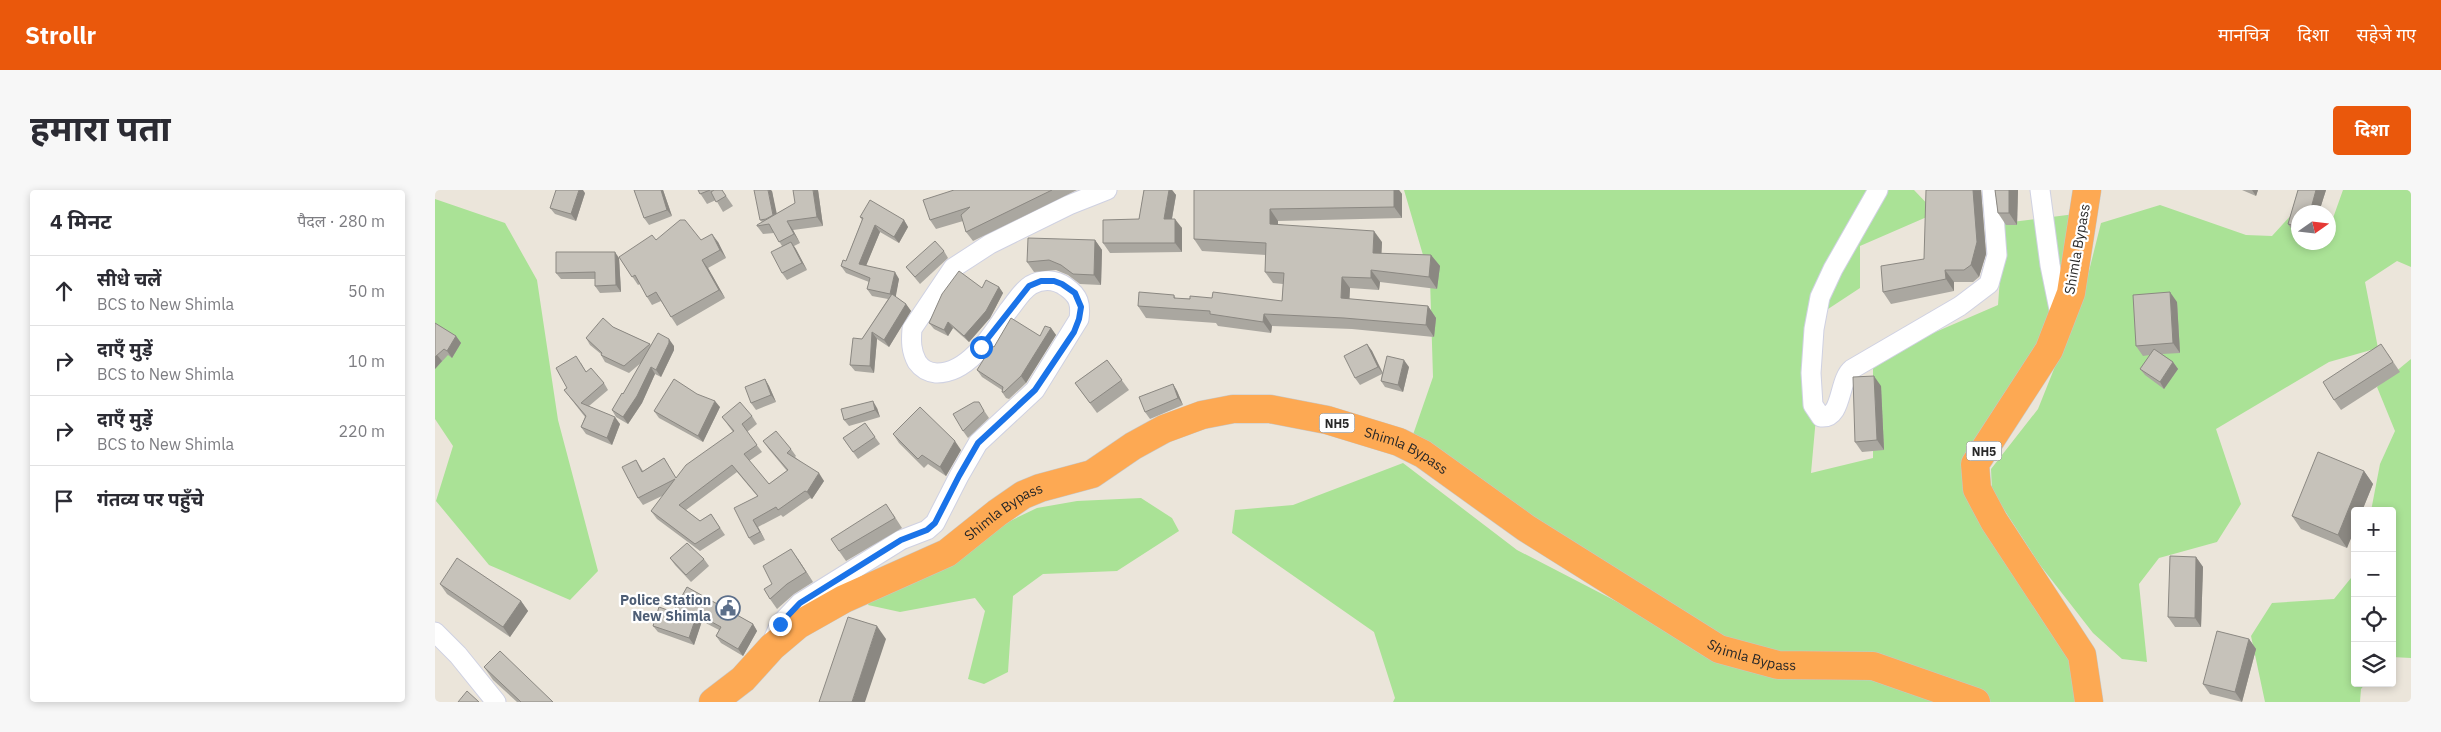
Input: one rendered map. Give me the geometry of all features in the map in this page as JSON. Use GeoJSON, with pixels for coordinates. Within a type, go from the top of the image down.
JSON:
{"type":"FeatureCollection","features":[{"type":"Feature","properties":{"kind":"highway","name":"Shimla Bypass"},"geometry":{"type":"LineString","coordinates":[[2087,190],[2071,293],[2049,350],[1975,464],[1977,489],[1994,521],[2082,655],[2089,702]]}},
{"type":"Feature","properties":{"kind":"highway","name":"Shimla Bypass"},"geometry":{"type":"LineString","coordinates":[[713,702],[743,680],[772,647],[798,625],[819,612],[947,553],[997,513],[1031,491],[1093,474],[1133,446],[1163,429],[1202,415],[1233,408],[1270,409],[1327,420],[1399,442],[1423,454],[1527,528],[1719,649],[1778,665],[1873,666],[1976,702]]}},
{"type":"Feature","properties":{"kind":"street"},"geometry":{"type":"LineString","coordinates":[[772,647],[774,634],[780,624],[800,603],[901,540],[927,530],[935,523],[978,443],[1035,390],[1079,319],[1081,307],[1075,293],[1054,281],[1041,281],[1029,286],[1019,296],[981,347],[966,363],[945,373],[931,372],[921,368],[914,356],[911,340],[913,329],[953,268],[990,244],[1069,204],[1107,190]]}},
{"type":"Feature","properties":{"kind":"street"},"geometry":{"type":"LineString","coordinates":[[1878,190],[1820,297],[1813,330],[1811,374],[1813,405],[1821,417],[1828,416],[1834,412],[1847,375],[1852,369],[1960,306],[1989,284],[1997,255],[1993,190]]}},
{"type":"Feature","properties":{"kind":"street"},"geometry":{"type":"LineString","coordinates":[[2040,190],[2049,265],[2061,319]]}},
{"type":"Feature","properties":{"kind":"street"},"geometry":{"type":"LineString","coordinates":[[435,632],[496,702]]}},
{"type":"Feature","properties":{"kind":"green space"},"geometry":{"type":"Polygon","coordinates":[[[1404,190],[1914,190],[1936,213],[1860,246],[1860,288],[1822,313],[1823,339],[1811,473],[1873,458],[1873,359],[1998,305],[2004,223],[2075,214],[2068,293],[1972,464],[2080,657],[2085,702],[1985,702],[1720,646],[1407,452],[1433,377],[1430,279],[1404,190]]]}},
{"type":"Feature","properties":{"kind":"green space"},"geometry":{"type":"Polygon","coordinates":[[[2343,190],[2411,190],[2411,267],[2397,261],[2365,282],[2378,348],[2329,362],[2216,429],[2241,504],[2217,542],[2159,558],[2139,584],[2147,662],[2122,659],[2093,633],[2040,565],[1992,491],[1991,469],[2038,409],[2082,299],[2101,223],[2160,205],[2246,235],[2272,236],[2291,215],[2291,250],[2336,250],[2336,210],[2343,190]]]}},
{"type":"Feature","properties":{"kind":"green space"},"geometry":{"type":"Polygon","coordinates":[[[435,199],[505,223],[537,280],[558,420],[598,571],[570,600],[489,565],[436,501],[453,446],[435,419],[435,199]]]}},
{"type":"Feature","properties":{"kind":"green space"},"geometry":{"type":"Polygon","coordinates":[[[2305,200],[2313,205],[2300,205],[2305,200]]]}},
{"type":"Feature","properties":{"kind":"green space"},"geometry":{"type":"Polygon","coordinates":[[[2411,359],[2411,658],[2396,657],[2396,507],[2372,507],[2380,464],[2395,431],[2377,387],[2411,359]]]}},
{"type":"Feature","properties":{"kind":"green space"},"geometry":{"type":"Polygon","coordinates":[[[1403,463],[1517,550],[1718,654],[1873,671],[1961,702],[1393,702],[1395,698],[1374,632],[1232,533],[1235,510],[1293,505],[1403,463]]]}},
{"type":"Feature","properties":{"kind":"green space"},"geometry":{"type":"Polygon","coordinates":[[[1141,498],[1172,518],[1179,531],[1117,571],[1043,574],[1013,596],[1008,672],[984,684],[968,679],[985,611],[975,598],[900,612],[868,605],[879,584],[1037,508],[1077,501],[1141,498]]]}},
{"type":"Feature","properties":{"kind":"green space"},"geometry":{"type":"Polygon","coordinates":[[[2351,578],[2351,687],[2363,687],[2360,702],[2265,702],[2251,636],[2272,603],[2334,599],[2351,578]]]}},
{"type":"Feature","properties":{"kind":"building"},"geometry":{"type":"Polygon","coordinates":[[[556,190],[579,190],[571,214],[550,208],[556,190]]]}},
{"type":"Feature","properties":{"kind":"building"},"geometry":{"type":"Polygon","coordinates":[[[634,190],[661,190],[667,210],[644,218],[634,190]]]}},
{"type":"Feature","properties":{"kind":"building"},"geometry":{"type":"Polygon","coordinates":[[[698,190],[710,190],[700,194],[698,190]]]}},
{"type":"Feature","properties":{"kind":"building"},"geometry":{"type":"Polygon","coordinates":[[[722,190],[726,196],[716,202],[711,192],[722,190]]]}},
{"type":"Feature","properties":{"kind":"building"},"geometry":{"type":"Polygon","coordinates":[[[754,190],[768,190],[773,215],[760,220],[754,190]]]}},
{"type":"Feature","properties":{"kind":"building"},"geometry":{"type":"Polygon","coordinates":[[[793,190],[813,190],[817,217],[787,221],[794,234],[779,242],[769,224],[757,225],[795,203],[793,190]]]}},
{"type":"Feature","properties":{"kind":"building"},"geometry":{"type":"Polygon","coordinates":[[[954,190],[1052,190],[966,232],[961,215],[970,207],[930,220],[923,200],[954,190]]]}},
{"type":"Feature","properties":{"kind":"building"},"geometry":{"type":"Polygon","coordinates":[[[1144,190],[1169,190],[1164,219],[1175,219],[1175,243],[1103,243],[1103,220],[1139,219],[1144,190]]]}},
{"type":"Feature","properties":{"kind":"building"},"geometry":{"type":"Polygon","coordinates":[[[1194,190],[1394,190],[1394,207],[1270,209],[1270,224],[1374,231],[1373,253],[1431,255],[1429,277],[1371,270],[1371,278],[1342,277],[1341,298],[1428,306],[1426,325],[1264,314],[1263,322],[1210,314],[1210,311],[1138,306],[1139,292],[1174,295],[1174,298],[1190,299],[1190,296],[1212,298],[1213,292],[1282,301],[1284,273],[1265,272],[1266,243],[1194,239],[1194,190]]]}},
{"type":"Feature","properties":{"kind":"building"},"geometry":{"type":"Polygon","coordinates":[[[1926,190],[1973,190],[1977,242],[1971,265],[1964,270],[1945,270],[1946,279],[1883,292],[1881,266],[1924,259],[1926,190]]]}},
{"type":"Feature","properties":{"kind":"building"},"geometry":{"type":"Polygon","coordinates":[[[1995,190],[2009,190],[2009,213],[1998,213],[1995,190]]]}},
{"type":"Feature","properties":{"kind":"building"},"geometry":{"type":"Polygon","coordinates":[[[2298,190],[2316,190],[2312,205],[2294,205],[2298,190]]]}},
{"type":"Feature","properties":{"kind":"building"},"geometry":{"type":"Polygon","coordinates":[[[870,200],[904,220],[894,237],[875,225],[859,264],[895,272],[890,294],[867,289],[870,278],[841,266],[843,260],[846,261],[863,218],[860,217],[870,200]]]}},
{"type":"Feature","properties":{"kind":"building"},"geometry":{"type":"Polygon","coordinates":[[[2291,214],[2291,225],[2288,224],[2291,214]]]}},
{"type":"Feature","properties":{"kind":"building"},"geometry":{"type":"Polygon","coordinates":[[[680,220],[685,220],[701,240],[712,234],[720,250],[702,260],[719,290],[671,317],[656,292],[647,297],[635,275],[632,277],[619,257],[652,235],[656,240],[680,220]]]}},
{"type":"Feature","properties":{"kind":"building"},"geometry":{"type":"Polygon","coordinates":[[[1028,238],[1095,240],[1094,275],[1073,274],[1061,265],[1049,260],[1027,262],[1028,238]]]}},
{"type":"Feature","properties":{"kind":"building"},"geometry":{"type":"Polygon","coordinates":[[[935,241],[944,251],[915,277],[906,267],[935,241]]]}},
{"type":"Feature","properties":{"kind":"building"},"geometry":{"type":"Polygon","coordinates":[[[791,242],[802,263],[782,273],[771,252],[791,242]]]}},
{"type":"Feature","properties":{"kind":"building"},"geometry":{"type":"Polygon","coordinates":[[[556,252],[615,252],[616,285],[595,286],[595,272],[556,273],[556,252]]]}},
{"type":"Feature","properties":{"kind":"building"},"geometry":{"type":"Polygon","coordinates":[[[959,271],[982,288],[986,280],[999,287],[986,311],[964,336],[948,322],[944,330],[929,323],[942,294],[959,271]]]}},
{"type":"Feature","properties":{"kind":"building"},"geometry":{"type":"Polygon","coordinates":[[[2170,292],[2173,343],[2136,346],[2133,295],[2170,292]]]}},
{"type":"Feature","properties":{"kind":"building"},"geometry":{"type":"Polygon","coordinates":[[[892,294],[906,304],[884,340],[872,332],[870,366],[850,365],[853,338],[862,339],[892,294]]]}},
{"type":"Feature","properties":{"kind":"building"},"geometry":{"type":"Polygon","coordinates":[[[603,318],[613,327],[650,344],[624,366],[601,355],[602,353],[586,338],[603,318]]]}},
{"type":"Feature","properties":{"kind":"building"},"geometry":{"type":"Polygon","coordinates":[[[1011,318],[1040,336],[1045,326],[1051,328],[1021,376],[1002,392],[1003,387],[977,370],[992,346],[994,347],[1011,318]]]}},
{"type":"Feature","properties":{"kind":"building"},"geometry":{"type":"Polygon","coordinates":[[[435,323],[456,336],[447,351],[444,349],[435,357],[435,323]]]}},
{"type":"Feature","properties":{"kind":"building"},"geometry":{"type":"Polygon","coordinates":[[[658,333],[669,339],[669,343],[656,370],[651,367],[637,396],[623,417],[612,410],[658,333]]]}},
{"type":"Feature","properties":{"kind":"building"},"geometry":{"type":"Polygon","coordinates":[[[1367,344],[1378,367],[1355,378],[1344,356],[1367,344]]]}},
{"type":"Feature","properties":{"kind":"building"},"geometry":{"type":"Polygon","coordinates":[[[2381,344],[2393,362],[2334,400],[2323,382],[2381,344]]]}},
{"type":"Feature","properties":{"kind":"building"},"geometry":{"type":"Polygon","coordinates":[[[2154,349],[2173,362],[2160,382],[2140,369],[2154,349]]]}},
{"type":"Feature","properties":{"kind":"building"},"geometry":{"type":"Polygon","coordinates":[[[576,356],[586,372],[591,368],[604,383],[581,403],[615,417],[607,438],[581,427],[586,416],[564,390],[567,388],[556,368],[576,356]]]}},
{"type":"Feature","properties":{"kind":"building"},"geometry":{"type":"Polygon","coordinates":[[[1387,356],[1404,360],[1398,385],[1381,381],[1387,356]]]}},
{"type":"Feature","properties":{"kind":"building"},"geometry":{"type":"Polygon","coordinates":[[[1107,360],[1122,380],[1090,403],[1075,383],[1107,360]]]}},
{"type":"Feature","properties":{"kind":"building"},"geometry":{"type":"Polygon","coordinates":[[[1874,376],[1877,440],[1855,442],[1853,377],[1874,376]]]}},
{"type":"Feature","properties":{"kind":"building"},"geometry":{"type":"Polygon","coordinates":[[[674,379],[697,394],[715,401],[698,436],[654,411],[674,379]]]}},
{"type":"Feature","properties":{"kind":"building"},"geometry":{"type":"Polygon","coordinates":[[[765,379],[771,395],[751,403],[745,387],[765,379]]]}},
{"type":"Feature","properties":{"kind":"building"},"geometry":{"type":"Polygon","coordinates":[[[1173,384],[1178,398],[1145,412],[1139,397],[1173,384]]]}},
{"type":"Feature","properties":{"kind":"building"},"geometry":{"type":"Polygon","coordinates":[[[873,401],[875,410],[844,420],[841,409],[873,401]]]}},
{"type":"Feature","properties":{"kind":"building"},"geometry":{"type":"Polygon","coordinates":[[[740,402],[752,416],[742,424],[757,445],[744,454],[769,484],[788,470],[763,441],[776,431],[791,449],[787,453],[819,473],[807,492],[805,491],[778,510],[776,507],[753,520],[760,532],[749,538],[734,508],[758,496],[732,465],[679,505],[700,521],[711,514],[720,528],[695,544],[651,511],[675,479],[638,498],[622,467],[636,460],[642,472],[664,458],[676,478],[686,465],[734,431],[722,417],[740,402]]]}},
{"type":"Feature","properties":{"kind":"building"},"geometry":{"type":"Polygon","coordinates":[[[974,402],[979,402],[984,411],[963,431],[953,414],[974,402]]]}},
{"type":"Feature","properties":{"kind":"building"},"geometry":{"type":"Polygon","coordinates":[[[920,407],[955,441],[940,467],[922,455],[918,459],[893,434],[920,407]]]}},
{"type":"Feature","properties":{"kind":"building"},"geometry":{"type":"Polygon","coordinates":[[[865,423],[875,437],[853,452],[843,438],[865,423]]]}},
{"type":"Feature","properties":{"kind":"building"},"geometry":{"type":"Polygon","coordinates":[[[2318,452],[2364,471],[2338,535],[2292,516],[2318,452]]]}},
{"type":"Feature","properties":{"kind":"building"},"geometry":{"type":"Polygon","coordinates":[[[886,504],[895,518],[839,551],[831,539],[886,504]]]}},
{"type":"Feature","properties":{"kind":"building"},"geometry":{"type":"Polygon","coordinates":[[[687,543],[704,559],[686,575],[670,558],[687,543]]]}},
{"type":"Feature","properties":{"kind":"building"},"geometry":{"type":"Polygon","coordinates":[[[791,549],[806,572],[787,584],[770,599],[764,589],[772,584],[763,566],[791,549]]]}},
{"type":"Feature","properties":{"kind":"building"},"geometry":{"type":"Polygon","coordinates":[[[2170,556],[2196,557],[2195,618],[2168,617],[2170,556]]]}},
{"type":"Feature","properties":{"kind":"building"},"geometry":{"type":"Polygon","coordinates":[[[457,558],[521,601],[503,627],[440,584],[457,558]]]}},
{"type":"Feature","properties":{"kind":"building"},"geometry":{"type":"Polygon","coordinates":[[[687,587],[753,624],[738,649],[716,636],[721,627],[697,614],[689,638],[653,626],[659,607],[673,612],[687,587]]]}},
{"type":"Feature","properties":{"kind":"building"},"geometry":{"type":"Polygon","coordinates":[[[848,617],[877,626],[852,702],[819,702],[848,617]]]}},
{"type":"Feature","properties":{"kind":"building"},"geometry":{"type":"Polygon","coordinates":[[[2217,631],[2249,639],[2235,692],[2203,684],[2217,631]]]}},
{"type":"Feature","properties":{"kind":"building"},"geometry":{"type":"Polygon","coordinates":[[[500,651],[553,702],[521,702],[484,667],[500,651]]]}},
{"type":"Feature","properties":{"kind":"building"},"geometry":{"type":"Polygon","coordinates":[[[467,691],[479,702],[458,702],[467,691]]]}},
{"type":"Feature","properties":{"kind":"place","name":"Police Station New Shimla"},"geometry":{"type":"Point","coordinates":[728,608]}},
{"type":"Feature","properties":{"kind":"route"},"geometry":{"type":"LineString","coordinates":[[780,624],[800,603],[901,540],[927,530],[935,523],[978,443],[1035,390],[1074,332],[1081,307],[1078,297],[1062,284],[1054,281],[1041,281],[1029,286],[1019,296],[981,347]]}}]}
